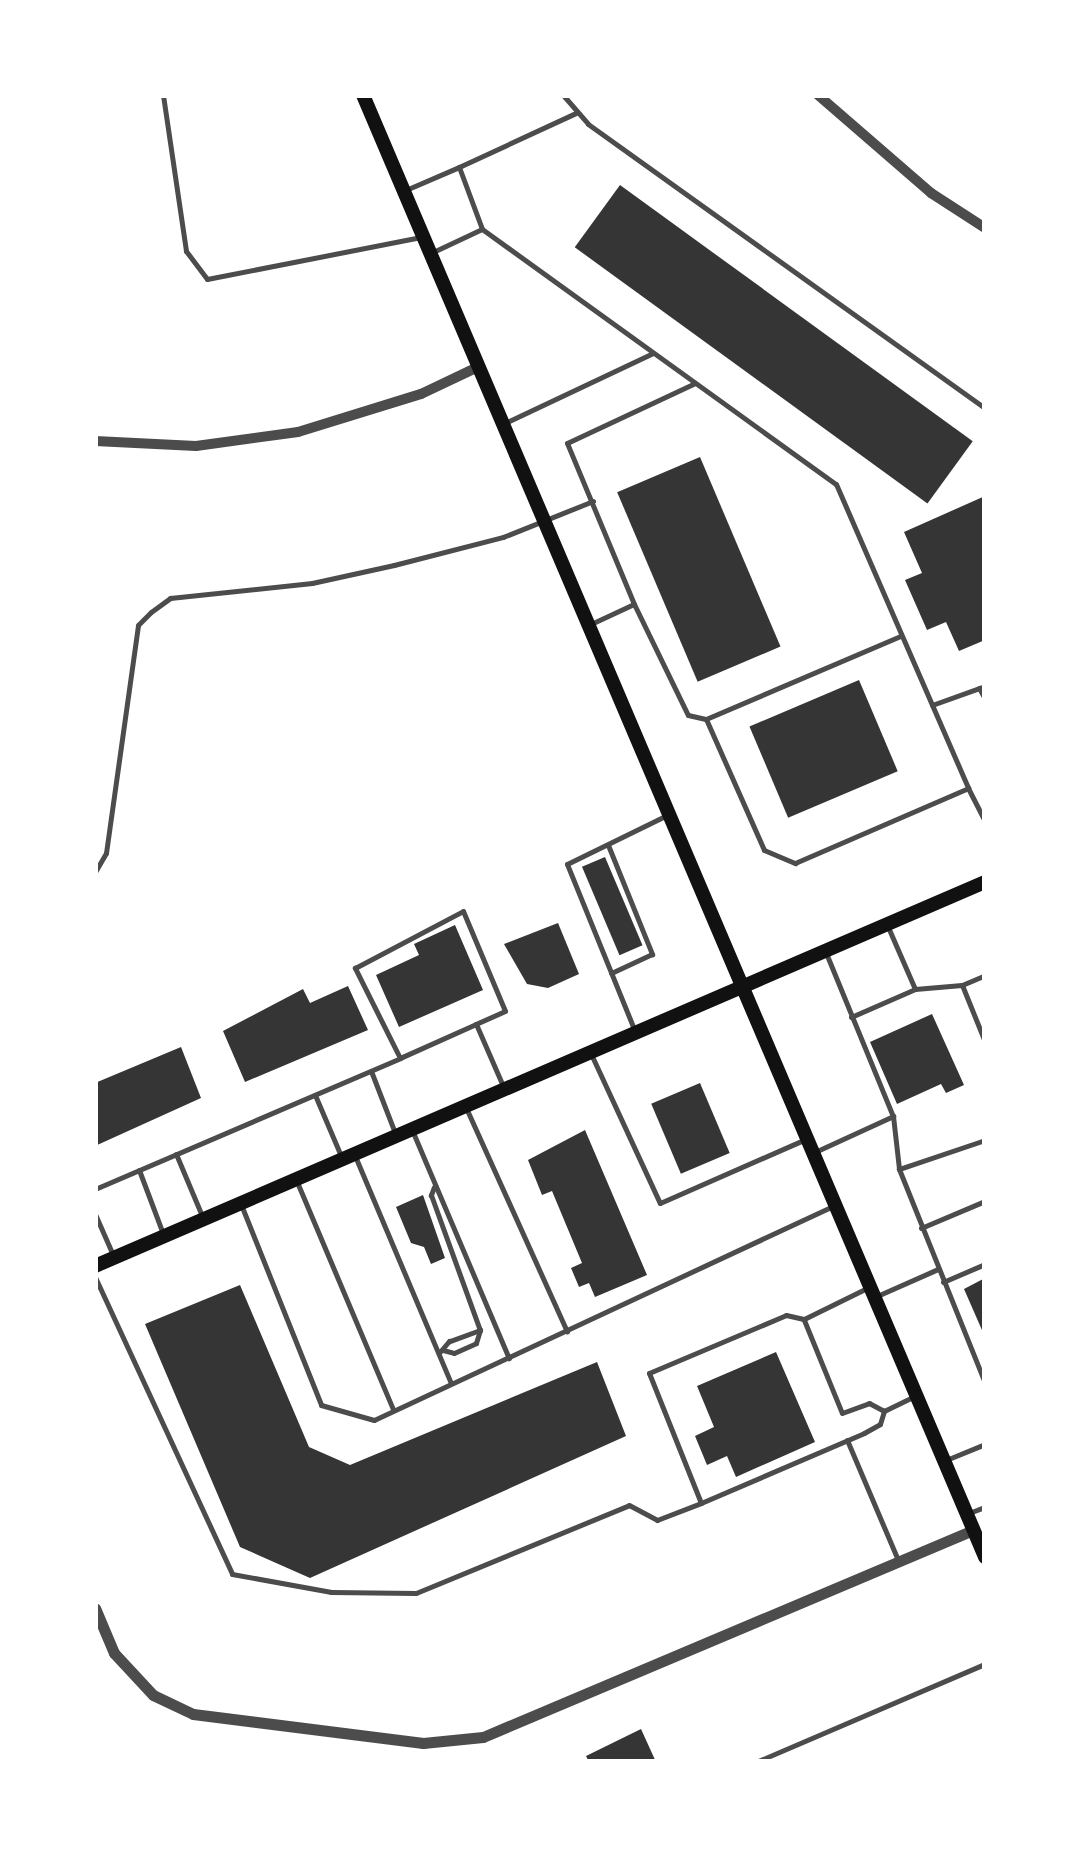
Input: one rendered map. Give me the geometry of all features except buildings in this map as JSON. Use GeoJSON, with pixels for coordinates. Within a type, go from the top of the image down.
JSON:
{"type":"FeatureCollection","features":[{"type":"Feature","properties":{"kind":"main road"},"geometry":{"type":"LineString","coordinates":[[363,95],[985,1557]]}},
{"type":"Feature","properties":{"kind":"main road"},"geometry":{"type":"LineString","coordinates":[[95,1266],[985,882]]}},
{"type":"Feature","properties":{"kind":"street"},"geometry":{"type":"LineString","coordinates":[[818,95],[931,193],[985,228]]}},
{"type":"Feature","properties":{"kind":"street"},"geometry":{"type":"LineString","coordinates":[[95,442],[196,446],[298,432],[421,394],[480,366]]}},
{"type":"Feature","properties":{"kind":"street"},"geometry":{"type":"LineString","coordinates":[[95,1608],[127,1667],[153,1695],[192,1714],[423,1743],[483,1737],[898,1561],[970,1522]]}},
{"type":"Feature","properties":{"kind":"lane"},"geometry":{"type":"LineString","coordinates":[[163,95],[186,251],[207,279],[424,236]]}},
{"type":"Feature","properties":{"kind":"lane"},"geometry":{"type":"LineString","coordinates":[[563,95],[576,112],[985,408]]}},
{"type":"Feature","properties":{"kind":"lane"},"geometry":{"type":"LineString","coordinates":[[404,190],[576,112]]}},
{"type":"Feature","properties":{"kind":"lane"},"geometry":{"type":"LineString","coordinates":[[459,167],[482,229],[836,484],[968,788],[982,807],[985,822]]}},
{"type":"Feature","properties":{"kind":"lane"},"geometry":{"type":"LineString","coordinates":[[431,253],[482,229]]}},
{"type":"Feature","properties":{"kind":"lane"},"geometry":{"type":"LineString","coordinates":[[504,424],[654,353]]}},
{"type":"Feature","properties":{"kind":"lane"},"geometry":{"type":"LineString","coordinates":[[695,382],[567,443],[634,604],[688,714],[706,719],[902,635]]}},
{"type":"Feature","properties":{"kind":"lane"},"geometry":{"type":"LineString","coordinates":[[95,872],[106,853],[138,626],[151,612],[170,598],[312,584],[547,522],[593,501]]}},
{"type":"Feature","properties":{"kind":"lane"},"geometry":{"type":"LineString","coordinates":[[590,624],[634,604]]}},
{"type":"Feature","properties":{"kind":"lane"},"geometry":{"type":"LineString","coordinates":[[932,705],[982,687],[985,699]]}},
{"type":"Feature","properties":{"kind":"lane"},"geometry":{"type":"LineString","coordinates":[[706,719],[764,850],[795,863],[968,788]]}},
{"type":"Feature","properties":{"kind":"lane"},"geometry":{"type":"LineString","coordinates":[[635,1032],[567,864],[670,813]]}},
{"type":"Feature","properties":{"kind":"lane"},"geometry":{"type":"LineString","coordinates":[[608,844],[652,954],[611,972]]}},
{"type":"Feature","properties":{"kind":"lane"},"geometry":{"type":"LineString","coordinates":[[95,1189],[400,1058],[505,1011],[464,911],[354,968],[400,1058]]}},
{"type":"Feature","properties":{"kind":"lane"},"geometry":{"type":"LineString","coordinates":[[887,924],[915,989]]}},
{"type":"Feature","properties":{"kind":"lane"},"geometry":{"type":"LineString","coordinates":[[825,950],[893,1116],[899,1169],[985,1383]]}},
{"type":"Feature","properties":{"kind":"lane"},"geometry":{"type":"LineString","coordinates":[[851,1018],[915,989],[962,985],[985,975]]}},
{"type":"Feature","properties":{"kind":"lane"},"geometry":{"type":"LineString","coordinates":[[962,985],[984,1038]]}},
{"type":"Feature","properties":{"kind":"lane"},"geometry":{"type":"LineString","coordinates":[[476,1024],[504,1088]]}},
{"type":"Feature","properties":{"kind":"lane"},"geometry":{"type":"LineString","coordinates":[[590,1051],[660,1203],[808,1138]]}},
{"type":"Feature","properties":{"kind":"lane"},"geometry":{"type":"LineString","coordinates":[[371,1070],[396,1136]]}},
{"type":"Feature","properties":{"kind":"lane"},"geometry":{"type":"LineString","coordinates":[[314,1095],[348,1156],[441,1351],[451,1383]]}},
{"type":"Feature","properties":{"kind":"lane"},"geometry":{"type":"LineString","coordinates":[[466,1106],[567,1331]]}},
{"type":"Feature","properties":{"kind":"lane"},"geometry":{"type":"LineString","coordinates":[[814,1153],[893,1116]]}},
{"type":"Feature","properties":{"kind":"lane"},"geometry":{"type":"LineString","coordinates":[[412,1129],[509,1358]]}},
{"type":"Feature","properties":{"kind":"lane"},"geometry":{"type":"LineString","coordinates":[[899,1169],[985,1140]]}},
{"type":"Feature","properties":{"kind":"lane"},"geometry":{"type":"LineString","coordinates":[[176,1154],[203,1219]]}},
{"type":"Feature","properties":{"kind":"lane"},"geometry":{"type":"LineString","coordinates":[[140,1170],[164,1236]]}},
{"type":"Feature","properties":{"kind":"lane"},"geometry":{"type":"LineString","coordinates":[[296,1179],[393,1410]]}},
{"type":"Feature","properties":{"kind":"lane"},"geometry":{"type":"LineString","coordinates":[[435,1184],[431,1196],[480,1330],[476,1343],[454,1353],[441,1351]]}},
{"type":"Feature","properties":{"kind":"lane"},"geometry":{"type":"LineString","coordinates":[[922,1228],[985,1201]]}},
{"type":"Feature","properties":{"kind":"lane"},"geometry":{"type":"LineString","coordinates":[[240,1203],[321,1405],[374,1420],[836,1204]]}},
{"type":"Feature","properties":{"kind":"lane"},"geometry":{"type":"LineString","coordinates":[[95,1214],[114,1258]]}},
{"type":"Feature","properties":{"kind":"lane"},"geometry":{"type":"LineString","coordinates":[[943,1282],[985,1264]]}},
{"type":"Feature","properties":{"kind":"lane"},"geometry":{"type":"LineString","coordinates":[[701,1503],[649,1373],[786,1315],[804,1319],[938,1269]]}},
{"type":"Feature","properties":{"kind":"lane"},"geometry":{"type":"LineString","coordinates":[[95,1277],[232,1574],[331,1592],[416,1593],[629,1504],[657,1520],[847,1440],[880,1424],[884,1412],[916,1395]]}},
{"type":"Feature","properties":{"kind":"lane"},"geometry":{"type":"LineString","coordinates":[[804,1319],[842,1413],[869,1403],[884,1412]]}},
{"type":"Feature","properties":{"kind":"lane"},"geometry":{"type":"LineString","coordinates":[[441,1351],[480,1330]]}},
{"type":"Feature","properties":{"kind":"lane"},"geometry":{"type":"LineString","coordinates":[[847,1440],[898,1561]]}},
{"type":"Feature","properties":{"kind":"lane"},"geometry":{"type":"LineString","coordinates":[[944,1461],[985,1444]]}},
{"type":"Feature","properties":{"kind":"lane"},"geometry":{"type":"LineString","coordinates":[[970,1522],[985,1506]]}},
{"type":"Feature","properties":{"kind":"lane"},"geometry":{"type":"LineString","coordinates":[[756,1762],[985,1664]]}}]}
